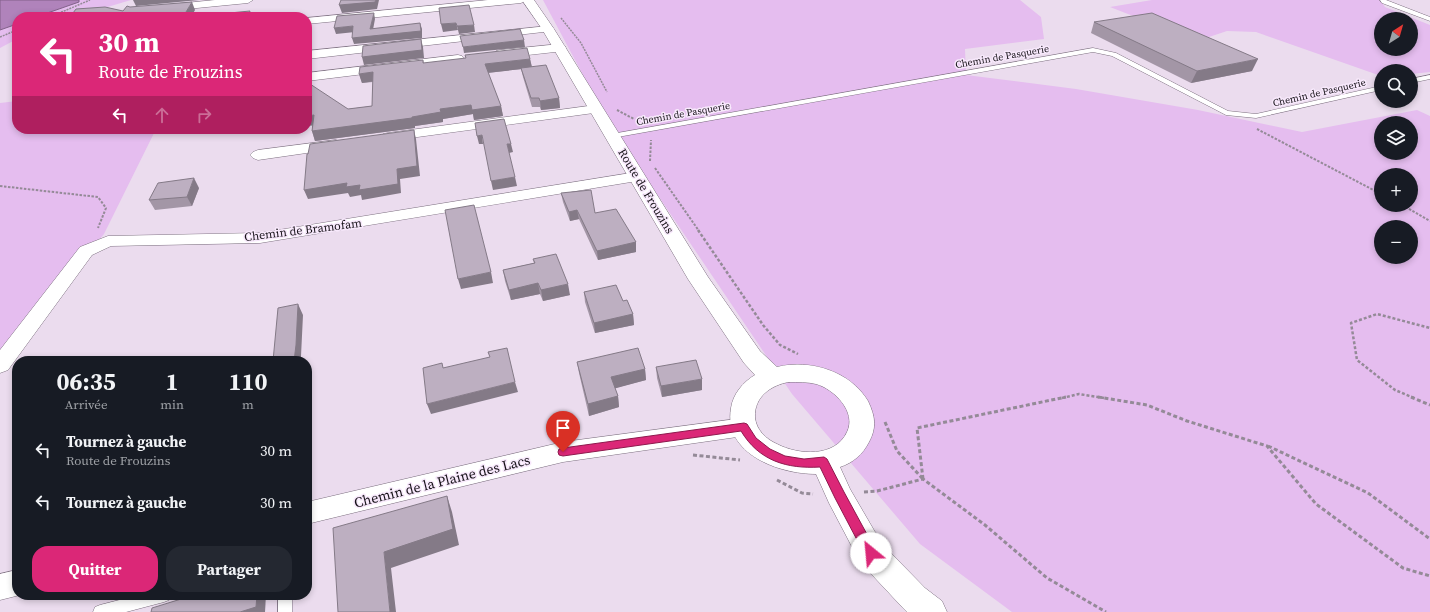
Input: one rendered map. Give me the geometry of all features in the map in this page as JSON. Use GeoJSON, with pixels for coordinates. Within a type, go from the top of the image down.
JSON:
{"type":"FeatureCollection","features":[{"type":"Feature","properties":{"kind":"main road","name":"Route de Frouzins"},"geometry":{"type":"LineString","coordinates":[[528,0],[553,21],[560,48],[699,279],[752,357],[772,377]]}},
{"type":"Feature","properties":{"kind":"main road"},"geometry":{"type":"LineString","coordinates":[[789,373],[808,374],[827,379],[843,388],[855,400],[862,414],[862,430],[855,444],[842,455],[824,462],[804,463],[784,460],[766,452],[752,441],[744,427],[741,412],[746,397],[756,385],[772,377],[789,373]]}},
{"type":"Feature","properties":{"kind":"main road"},"geometry":{"type":"LineString","coordinates":[[824,462],[839,494],[871,553],[914,598],[931,612]]}},
{"type":"Feature","properties":{"kind":"street"},"geometry":{"type":"LineString","coordinates":[[157,9],[248,0]]}},
{"type":"Feature","properties":{"kind":"street"},"geometry":{"type":"LineString","coordinates":[[312,21],[521,0]]}},
{"type":"Feature","properties":{"kind":"street"},"geometry":{"type":"LineString","coordinates":[[312,30],[316,29],[325,20]]}},
{"type":"Feature","properties":{"kind":"street"},"geometry":{"type":"LineString","coordinates":[[312,54],[553,21]]}},
{"type":"Feature","properties":{"kind":"street"},"geometry":{"type":"LineString","coordinates":[[489,56],[560,48]]}},
{"type":"Feature","properties":{"kind":"street"},"geometry":{"type":"LineString","coordinates":[[312,76],[473,58]]}},
{"type":"Feature","properties":{"kind":"street"},"geometry":{"type":"LineString","coordinates":[[376,139],[596,109]]}},
{"type":"Feature","properties":{"kind":"street"},"geometry":{"type":"LineString","coordinates":[[258,155],[352,142]]}},
{"type":"Feature","properties":{"kind":"street","name":"Chemin de Bramofam"},"geometry":{"type":"LineString","coordinates":[[0,365],[86,251],[108,241],[260,238],[637,177]]}},
{"type":"Feature","properties":{"kind":"street","name":"Chemin de la Plaine des Lacs"},"geometry":{"type":"LineString","coordinates":[[312,512],[563,452],[744,427]]}},
{"type":"Feature","properties":{"kind":"street"},"geometry":{"type":"LineString","coordinates":[[0,586],[12,584]]}},
{"type":"Feature","properties":{"kind":"lane"},"geometry":{"type":"LineString","coordinates":[[1383,0],[1384,2],[1430,19]]}},
{"type":"Feature","properties":{"kind":"lane","name":"Chemin de Pasquerie"},"geometry":{"type":"LineString","coordinates":[[612,136],[1093,50],[1114,54],[1226,113],[1256,116],[1374,90]]}},
{"type":"Feature","properties":{"kind":"lane"},"geometry":{"type":"LineString","coordinates":[[1418,80],[1430,77]]}},
{"type":"Feature","properties":{"kind":"lane"},"geometry":{"type":"LineString","coordinates":[[100,612],[145,600]]}},
{"type":"Feature","properties":{"kind":"lane"},"geometry":{"type":"LineString","coordinates":[[285,600],[285,612]]}},
{"type":"Feature","properties":{"kind":"path"},"geometry":{"type":"LineString","coordinates":[[62,12],[90,0]]}},
{"type":"Feature","properties":{"kind":"path"},"geometry":{"type":"LineString","coordinates":[[553,21],[581,43],[610,96]]}},
{"type":"Feature","properties":{"kind":"path"},"geometry":{"type":"LineString","coordinates":[[0,37],[12,32]]}},
{"type":"Feature","properties":{"kind":"path"},"geometry":{"type":"LineString","coordinates":[[614,103],[617,110],[637,120]]}},
{"type":"Feature","properties":{"kind":"path"},"geometry":{"type":"LineString","coordinates":[[1226,113],[1374,190]]}},
{"type":"Feature","properties":{"kind":"path"},"geometry":{"type":"LineString","coordinates":[[649,136],[652,142],[649,160],[759,319],[780,345],[802,355]]}},
{"type":"Feature","properties":{"kind":"path"},"geometry":{"type":"LineString","coordinates":[[0,186],[98,198],[106,208],[96,232],[100,245]]}},
{"type":"Feature","properties":{"kind":"path"},"geometry":{"type":"LineString","coordinates":[[1414,212],[1430,222]]}},
{"type":"Feature","properties":{"kind":"path"},"geometry":{"type":"LineString","coordinates":[[1430,328],[1377,314],[1351,323],[1358,360],[1395,390],[1430,405]]}},
{"type":"Feature","properties":{"kind":"path"},"geometry":{"type":"LineString","coordinates":[[923,479],[917,428],[1079,394],[1147,405],[1187,421],[1267,446],[1368,493],[1430,540]]}},
{"type":"Feature","properties":{"kind":"path"},"geometry":{"type":"LineString","coordinates":[[884,419],[897,452],[923,479],[985,525],[1046,578],[1106,612]]}},
{"type":"Feature","properties":{"kind":"path"},"geometry":{"type":"LineString","coordinates":[[1267,446],[1316,504],[1403,568],[1430,576]]}},
{"type":"Feature","properties":{"kind":"path"},"geometry":{"type":"LineString","coordinates":[[692,455],[739,459],[745,462]]}},
{"type":"Feature","properties":{"kind":"path"},"geometry":{"type":"LineString","coordinates":[[770,476],[802,493],[839,494],[877,490],[923,479]]}},
{"type":"Feature","properties":{"kind":"shaded area"},"geometry":{"type":"Polygon","coordinates":[[[0,0],[79,0],[79,2],[50,12],[12,12],[12,26],[0,30],[0,0]]]}},
{"type":"Feature","properties":{"kind":"shaded area"},"geometry":{"type":"Polygon","coordinates":[[[79,0],[131,0],[91,12],[50,12],[78,2],[79,0]]]}},
{"type":"Feature","properties":{"kind":"shaded area"},"geometry":{"type":"Polygon","coordinates":[[[543,0],[1020,0],[1041,17],[1044,39],[965,49],[966,75],[1076,89],[1198,110],[1302,132],[1374,118],[1374,160],[1418,160],[1418,116],[1386,116],[1417,110],[1430,116],[1430,612],[1012,612],[920,544],[792,394],[607,120],[543,0]]]}},
{"type":"Feature","properties":{"kind":"shaded area"},"geometry":{"type":"Polygon","coordinates":[[[1152,0],[1380,0],[1385,7],[1398,12],[1374,12],[1374,56],[1418,56],[1418,20],[1430,25],[1430,72],[1418,73],[1418,64],[1374,64],[1374,74],[1256,32],[1227,31],[1197,41],[1110,7],[1152,0]]]}},
{"type":"Feature","properties":{"kind":"shaded area"},"geometry":{"type":"Polygon","coordinates":[[[12,26],[12,42],[0,48],[0,30],[12,26]]]}},
{"type":"Feature","properties":{"kind":"shaded area"},"geometry":{"type":"Polygon","coordinates":[[[12,102],[12,134],[154,134],[104,234],[0,359],[0,103],[12,102]]]}},
{"type":"Feature","properties":{"kind":"building"},"geometry":{"type":"Polygon","coordinates":[[[341,0],[376,0],[375,2],[339,5],[341,0]]]}},
{"type":"Feature","properties":{"kind":"building"},"geometry":{"type":"Polygon","coordinates":[[[192,2],[186,12],[74,12],[76,9],[105,7],[123,11],[127,6],[192,2]]]}},
{"type":"Feature","properties":{"kind":"building"},"geometry":{"type":"Polygon","coordinates":[[[469,5],[474,25],[457,26],[456,23],[441,24],[439,8],[469,5]]]}},
{"type":"Feature","properties":{"kind":"building"},"geometry":{"type":"Polygon","coordinates":[[[374,13],[370,29],[420,23],[421,31],[352,38],[353,26],[334,28],[337,16],[374,13]]]}},
{"type":"Feature","properties":{"kind":"building"},"geometry":{"type":"Polygon","coordinates":[[[1152,13],[1258,59],[1197,71],[1094,22],[1152,13]]]}},
{"type":"Feature","properties":{"kind":"building"},"geometry":{"type":"Polygon","coordinates":[[[520,29],[524,40],[463,47],[460,36],[520,29]]]}},
{"type":"Feature","properties":{"kind":"building"},"geometry":{"type":"Polygon","coordinates":[[[421,39],[422,50],[362,57],[363,46],[421,39]]]}},
{"type":"Feature","properties":{"kind":"building"},"geometry":{"type":"Polygon","coordinates":[[[527,48],[530,59],[485,64],[501,106],[472,110],[471,105],[440,109],[441,112],[412,118],[312,131],[314,115],[312,115],[312,85],[348,109],[372,106],[373,72],[359,74],[360,67],[423,60],[423,63],[466,58],[465,55],[527,48]]]}},
{"type":"Feature","properties":{"kind":"building"},"geometry":{"type":"Polygon","coordinates":[[[546,65],[559,98],[540,101],[539,98],[531,98],[521,68],[546,65]]]}},
{"type":"Feature","properties":{"kind":"building"},"geometry":{"type":"Polygon","coordinates":[[[504,119],[511,144],[507,144],[515,177],[491,181],[482,135],[477,136],[475,123],[504,119]]]}},
{"type":"Feature","properties":{"kind":"building"},"geometry":{"type":"Polygon","coordinates":[[[414,130],[417,166],[397,169],[398,184],[359,190],[360,185],[346,187],[347,183],[304,190],[307,154],[310,144],[414,130]]]}},
{"type":"Feature","properties":{"kind":"building"},"geometry":{"type":"Polygon","coordinates":[[[194,178],[187,197],[149,200],[158,183],[194,178]]]}},
{"type":"Feature","properties":{"kind":"building"},"geometry":{"type":"Polygon","coordinates":[[[591,190],[595,213],[616,209],[636,242],[597,251],[577,210],[569,212],[561,193],[591,190]]]}},
{"type":"Feature","properties":{"kind":"building"},"geometry":{"type":"Polygon","coordinates":[[[474,205],[491,272],[458,279],[445,210],[474,205]]]}},
{"type":"Feature","properties":{"kind":"building"},"geometry":{"type":"Polygon","coordinates":[[[556,254],[568,284],[541,290],[538,283],[509,290],[503,270],[535,263],[533,259],[556,254]]]}},
{"type":"Feature","properties":{"kind":"building"},"geometry":{"type":"Polygon","coordinates":[[[616,285],[623,301],[627,300],[633,314],[594,323],[584,292],[616,285]]]}},
{"type":"Feature","properties":{"kind":"building"},"geometry":{"type":"Polygon","coordinates":[[[298,304],[295,356],[273,356],[278,308],[298,304]]]}},
{"type":"Feature","properties":{"kind":"building"},"geometry":{"type":"Polygon","coordinates":[[[507,348],[515,382],[427,404],[423,368],[442,363],[443,368],[490,357],[488,352],[507,348]]]}},
{"type":"Feature","properties":{"kind":"building"},"geometry":{"type":"Polygon","coordinates":[[[638,348],[645,369],[611,377],[618,396],[588,404],[577,362],[638,348]]]}},
{"type":"Feature","properties":{"kind":"building"},"geometry":{"type":"Polygon","coordinates":[[[696,360],[702,379],[661,386],[656,367],[696,360]]]}},
{"type":"Feature","properties":{"kind":"building"},"geometry":{"type":"Polygon","coordinates":[[[447,496],[453,529],[384,552],[390,612],[338,612],[333,528],[447,496]]]}},
{"type":"Feature","properties":{"kind":"building"},"geometry":{"type":"Polygon","coordinates":[[[178,600],[257,600],[256,607],[240,612],[151,612],[152,608],[178,600]]]}},
{"type":"Feature","properties":{"kind":"route"},"geometry":{"type":"LineString","coordinates":[[563,452],[744,427],[752,441],[766,452],[784,460],[804,463],[824,462],[839,494],[871,553]]}}]}
